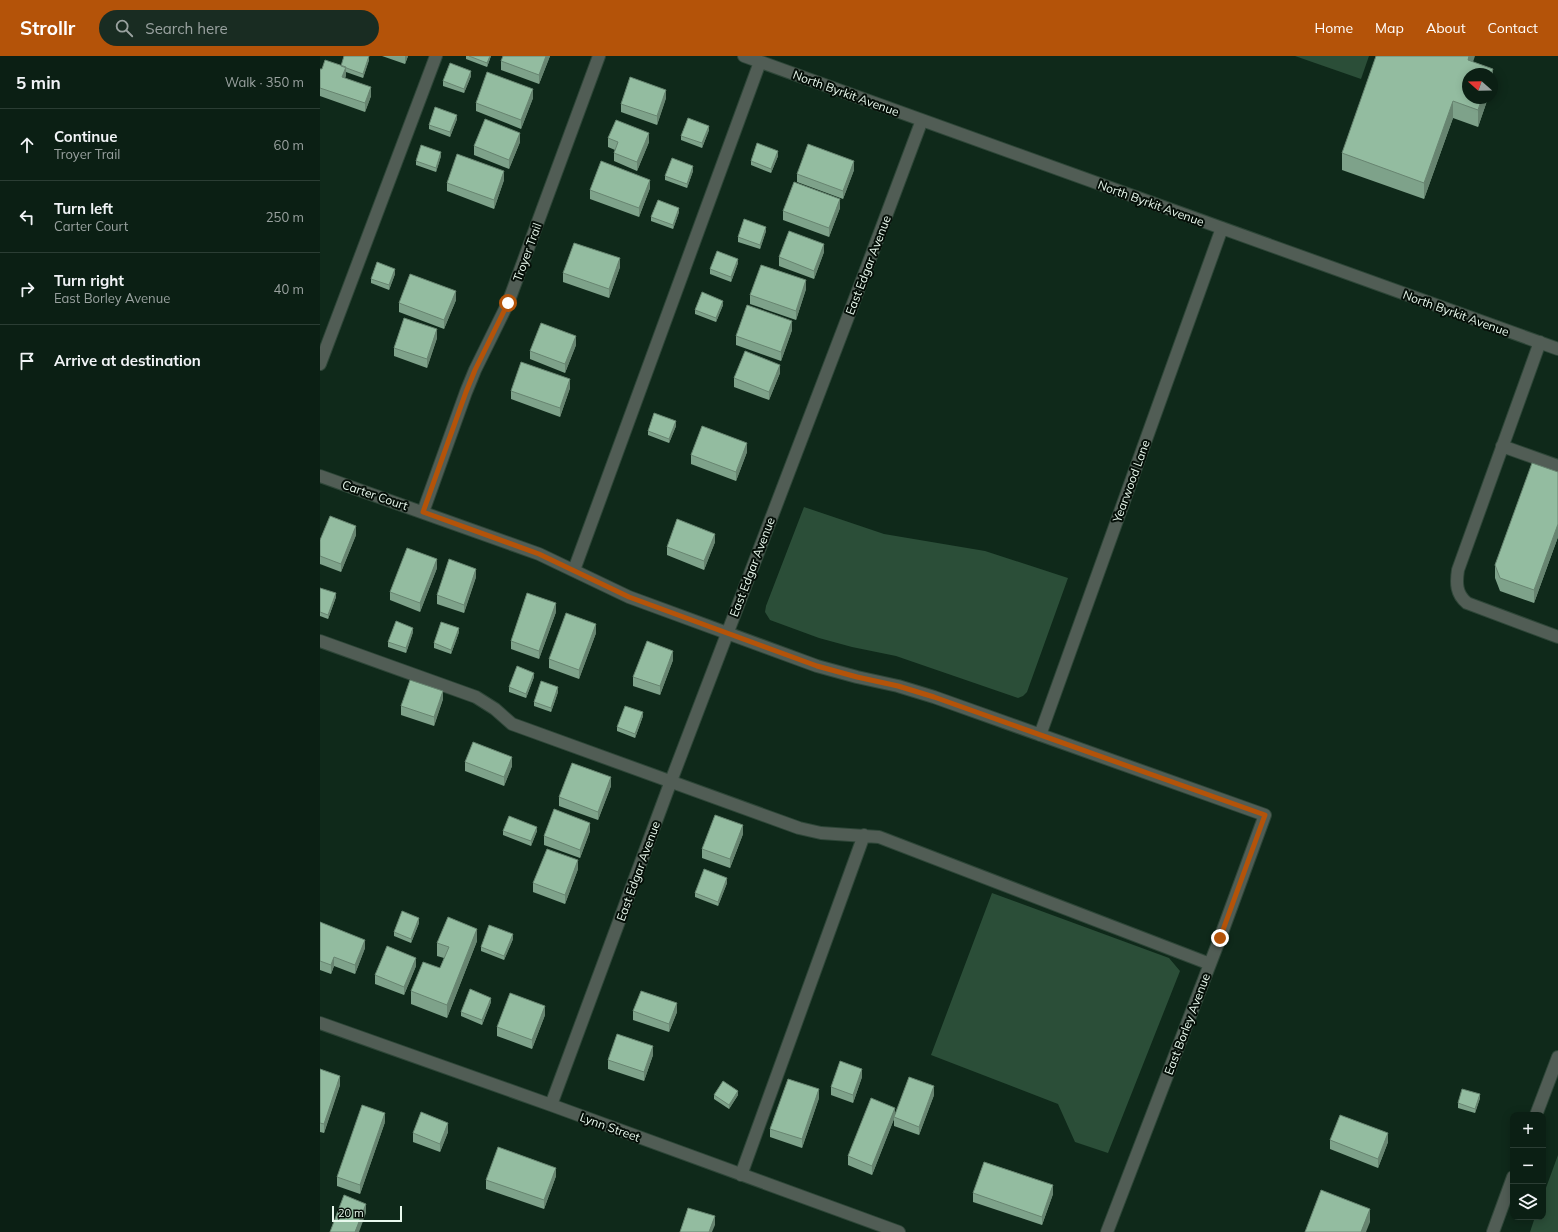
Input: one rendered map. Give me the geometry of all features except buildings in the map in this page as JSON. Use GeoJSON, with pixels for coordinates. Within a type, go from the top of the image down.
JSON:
{"type":"FeatureCollection","features":[{"type":"Feature","properties":{"kind":"street"},"geometry":{"type":"LineString","coordinates":[[320,364],[436,56]]}},
{"type":"Feature","properties":{"kind":"street","name":"Troyer Trail"},"geometry":{"type":"LineString","coordinates":[[423,512],[466,392],[475,370],[508,303],[599,56]]}},
{"type":"Feature","properties":{"kind":"street","name":"North Byrkit Avenue"},"geometry":{"type":"LineString","coordinates":[[744,56],[1558,349]]}},
{"type":"Feature","properties":{"kind":"street"},"geometry":{"type":"LineString","coordinates":[[574,570],[760,62]]}},
{"type":"Feature","properties":{"kind":"street","name":"East Edgar Avenue"},"geometry":{"type":"LineString","coordinates":[[551,1105],[922,120]]}},
{"type":"Feature","properties":{"kind":"street","name":"Yearwood Lane"},"geometry":{"type":"LineString","coordinates":[[1040,735],[1222,228]]}},
{"type":"Feature","properties":{"kind":"street"},"geometry":{"type":"LineString","coordinates":[[1540,342],[1458,570],[1457,580],[1461,598],[1474,607],[1558,637]]}},
{"type":"Feature","properties":{"kind":"street"},"geometry":{"type":"LineString","coordinates":[[1502,446],[1558,466]]}},
{"type":"Feature","properties":{"kind":"street","name":"Carter Court"},"geometry":{"type":"LineString","coordinates":[[320,476],[539,554],[629,597],[728,632],[817,666],[920,692],[1265,815]]}},
{"type":"Feature","properties":{"kind":"street"},"geometry":{"type":"LineString","coordinates":[[320,641],[476,697],[495,709],[512,724],[799,828],[820,834],[864,835],[879,837],[1210,964]]}},
{"type":"Feature","properties":{"kind":"street","name":"East Borley Avenue"},"geometry":{"type":"LineString","coordinates":[[1107,1232],[1210,964],[1265,815]]}},
{"type":"Feature","properties":{"kind":"street"},"geometry":{"type":"LineString","coordinates":[[742,1175],[864,835]]}},
{"type":"Feature","properties":{"kind":"street","name":"Lynn Street"},"geometry":{"type":"LineString","coordinates":[[320,1023],[551,1105],[899,1232]]}},
{"type":"Feature","properties":{"kind":"street"},"geometry":{"type":"LineString","coordinates":[[1537,1112],[1558,1057]]}},
{"type":"Feature","properties":{"kind":"street"},"geometry":{"type":"LineString","coordinates":[[1493,1232],[1510,1184]]}},
{"type":"Feature","properties":{"kind":"green space"},"geometry":{"type":"Polygon","coordinates":[[[1295,56],[1369,56],[1361,79],[1295,56]]]}},
{"type":"Feature","properties":{"kind":"green space"},"geometry":{"type":"Polygon","coordinates":[[[804,507],[884,534],[985,551],[1068,578],[1027,692],[1018,698],[896,656],[852,647],[819,638],[770,620],[765,612],[766,606],[804,507]]]}},
{"type":"Feature","properties":{"kind":"green space"},"geometry":{"type":"Polygon","coordinates":[[[992,893],[1169,958],[1180,971],[1108,1153],[1075,1142],[1058,1104],[931,1055],[992,893]]]}},
{"type":"Feature","properties":{"kind":"green space"},"geometry":{"type":"Polygon","coordinates":[[[1558,1155],[1558,1232],[1530,1232],[1534,1220],[1546,1220],[1546,1188],[1558,1155]]]}},
{"type":"Feature","properties":{"kind":"route"},"geometry":{"type":"LineString","coordinates":[[508,303],[475,370],[466,392],[423,512],[539,554],[629,597],[728,632],[817,666],[898,686],[934,697],[1265,815],[1220,938]]}}]}
